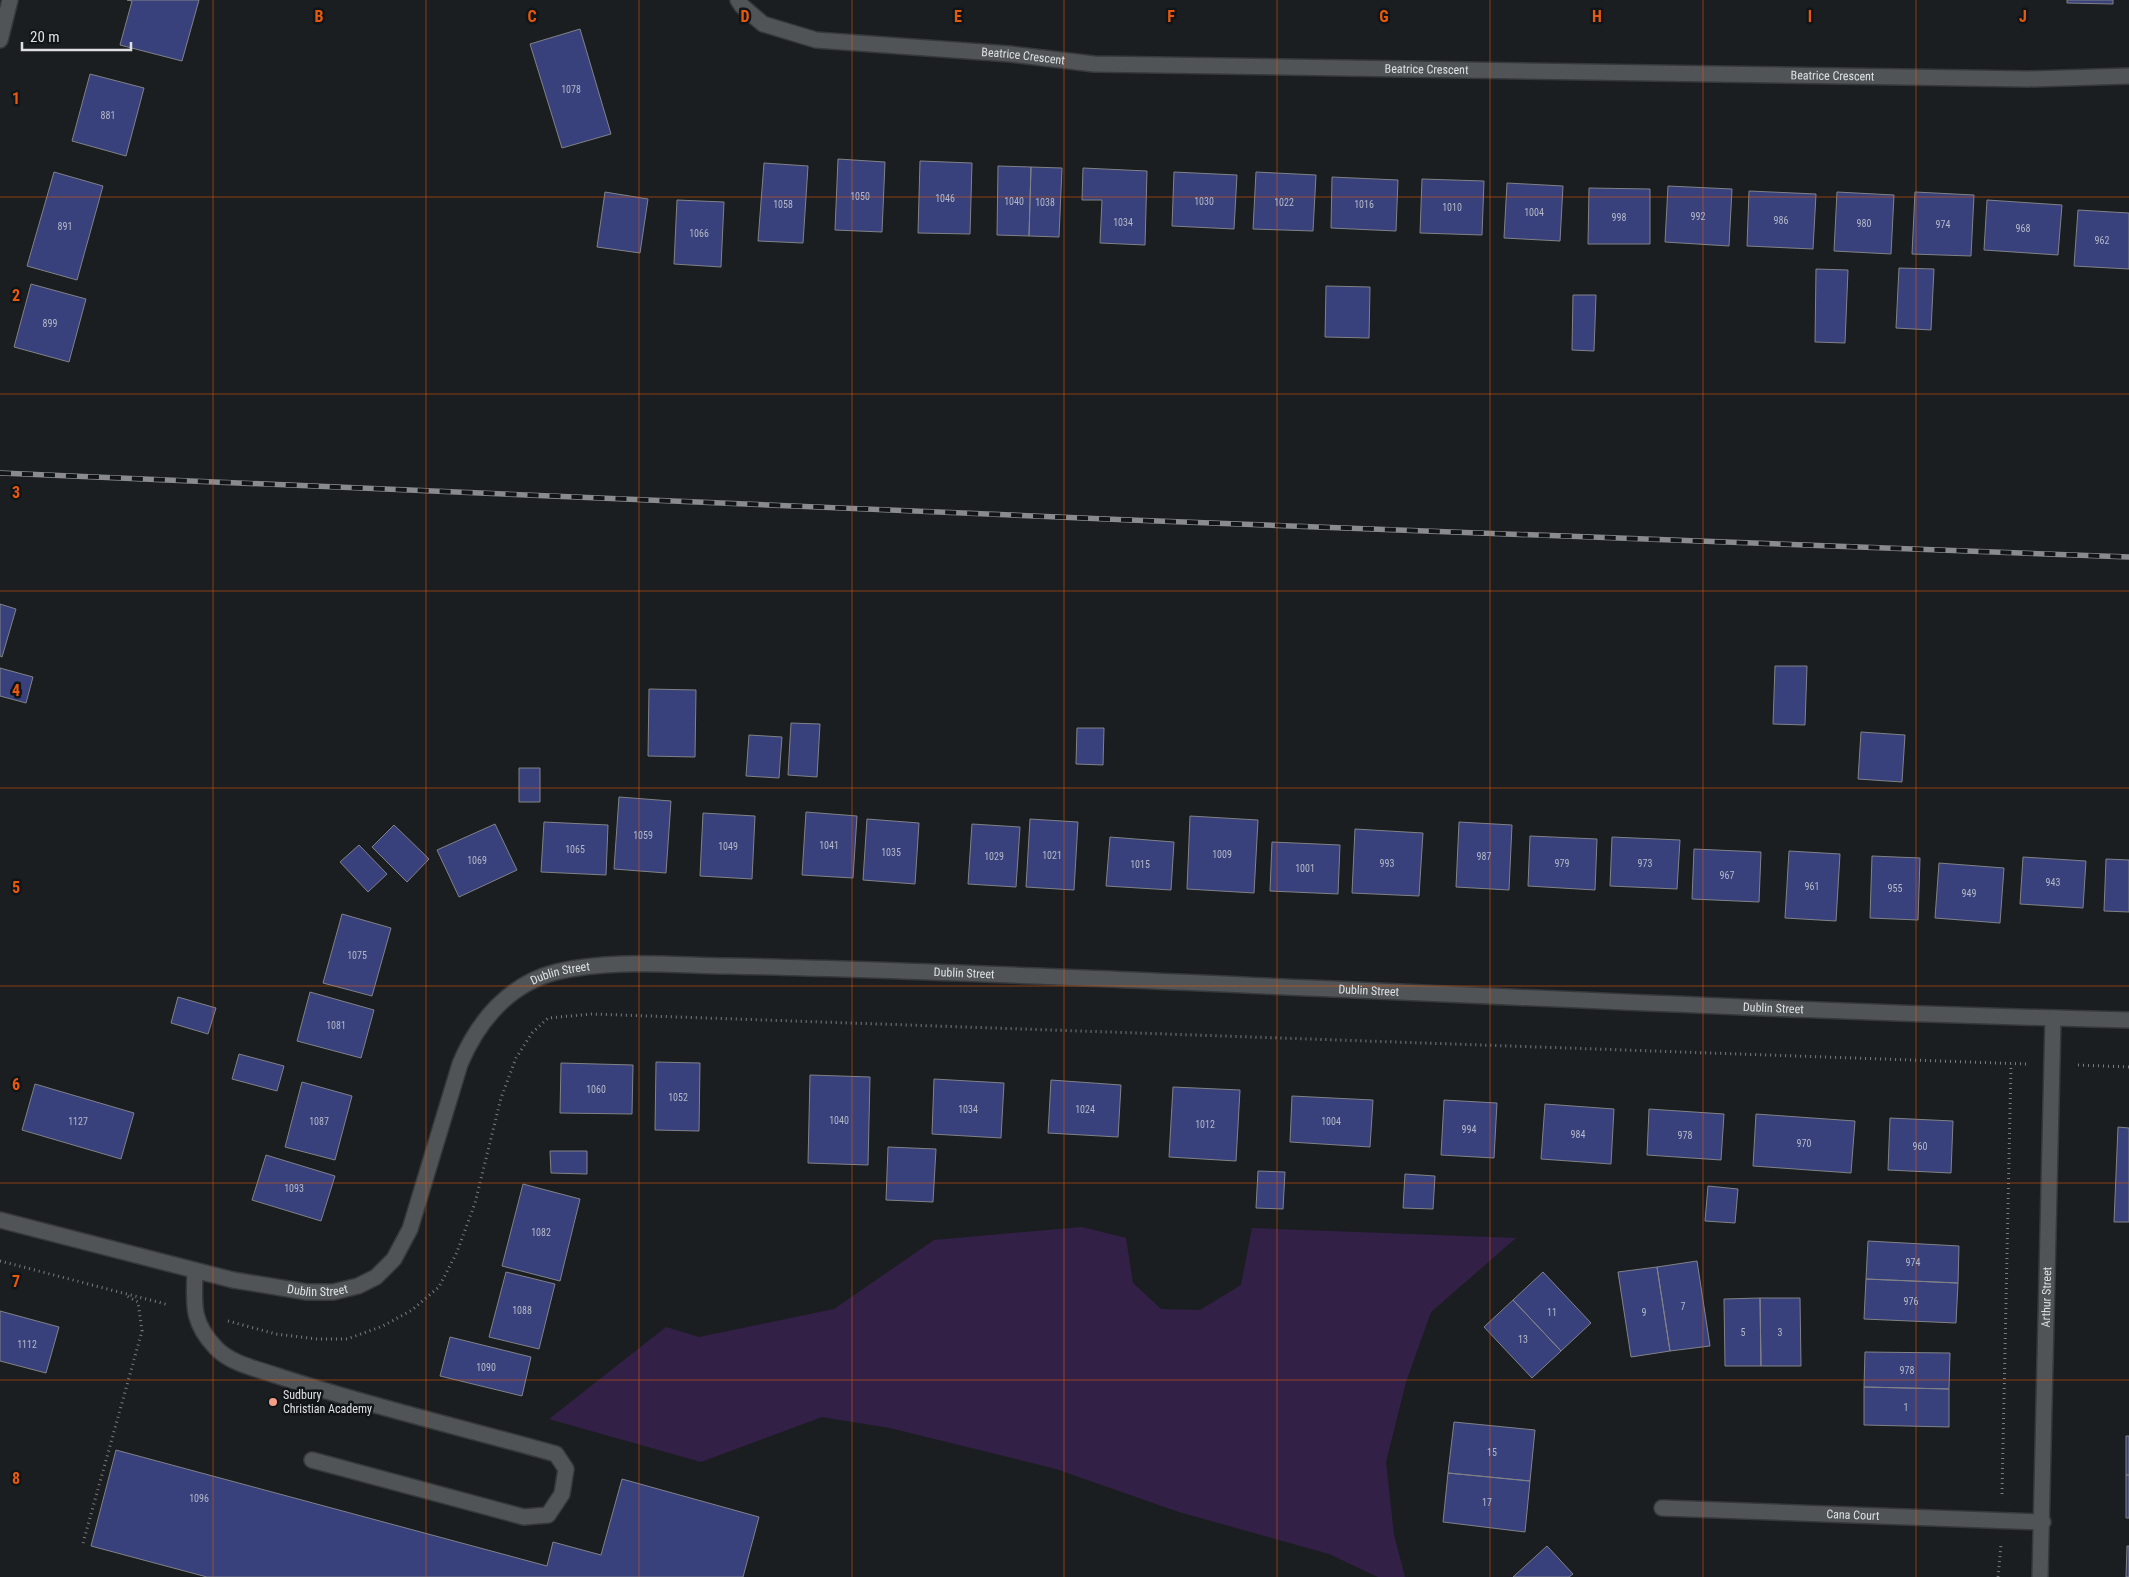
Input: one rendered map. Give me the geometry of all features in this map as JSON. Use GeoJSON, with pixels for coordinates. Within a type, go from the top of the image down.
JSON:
{"type":"FeatureCollection","features":[{"type":"Feature","properties":{"kind":"street"},"geometry":{"type":"LineString","coordinates":[[0,40],[10,0]]}},
{"type":"Feature","properties":{"kind":"street","name":"Beatrice Crescent"},"geometry":{"type":"LineString","coordinates":[[738,0],[742,6],[764,24],[816,40],[1010,54],[1094,64],[2028,79],[2129,76]]}},
{"type":"Feature","properties":{"kind":"street","name":"Dublin Street"},"geometry":{"type":"LineString","coordinates":[[0,1220],[233,1280],[307,1292],[333,1292],[358,1286],[376,1276],[394,1259],[410,1229],[460,1064],[471,1038],[483,1020],[503,1001],[529,981],[556,972],[613,964],[873,969],[2129,1020]]}},
{"type":"Feature","properties":{"kind":"street","name":"Arthur Street"},"geometry":{"type":"LineString","coordinates":[[2040,1577],[2054,1064],[2053,1018]]}},
{"type":"Feature","properties":{"kind":"street"},"geometry":{"type":"LineString","coordinates":[[194,1271],[194,1312],[205,1334],[218,1350],[238,1362],[308,1386],[556,1454],[566,1468],[562,1494],[548,1515],[524,1517],[312,1460]]}},
{"type":"Feature","properties":{"kind":"street","name":"Cana Court"},"geometry":{"type":"LineString","coordinates":[[1662,1508],[2043,1522]]}},
{"type":"Feature","properties":{"kind":"path"},"geometry":{"type":"LineString","coordinates":[[0,1261],[276,1334],[317,1339],[347,1339],[383,1326],[412,1310],[439,1287],[457,1252],[475,1203],[501,1098],[516,1058],[532,1033],[548,1018],[592,1014],[2129,1067]]}},
{"type":"Feature","properties":{"kind":"path"},"geometry":{"type":"LineString","coordinates":[[1998,1577],[2001,1520],[2011,1064]]}},
{"type":"Feature","properties":{"kind":"path"},"geometry":{"type":"LineString","coordinates":[[83,1543],[142,1331],[138,1302],[120,1292]]}},
{"type":"Feature","properties":{"kind":"shaded area"},"geometry":{"type":"Polygon","coordinates":[[[1082,1227],[1126,1238],[1133,1283],[1161,1309],[1200,1310],[1241,1285],[1252,1228],[1516,1238],[1431,1312],[1406,1382],[1386,1462],[1394,1535],[1405,1577],[1378,1577],[1329,1554],[1179,1512],[1056,1469],[890,1428],[822,1417],[701,1462],[549,1419],[666,1327],[699,1337],[834,1309],[934,1240],[1082,1227]]]}},
{"type":"Feature","properties":{"kind":"building"},"geometry":{"type":"Polygon","coordinates":[[[127,0],[199,0],[182,61],[120,45],[132,1],[127,0]]]}},
{"type":"Feature","properties":{"kind":"building"},"geometry":{"type":"Polygon","coordinates":[[[2067,0],[2113,0],[2113,4],[2067,3],[2067,0]]]}},
{"type":"Feature","properties":{"kind":"building"},"geometry":{"type":"Polygon","coordinates":[[[580,29],[611,134],[562,148],[530,44],[580,29]]]}},
{"type":"Feature","properties":{"kind":"building"},"geometry":{"type":"Polygon","coordinates":[[[90,74],[144,88],[126,156],[72,141],[90,74]]]}},
{"type":"Feature","properties":{"kind":"building"},"geometry":{"type":"Polygon","coordinates":[[[838,159],[885,162],[882,232],[835,230],[838,159]]]}},
{"type":"Feature","properties":{"kind":"building"},"geometry":{"type":"Polygon","coordinates":[[[920,161],[972,163],[970,234],[918,233],[920,161]]]}},
{"type":"Feature","properties":{"kind":"building"},"geometry":{"type":"Polygon","coordinates":[[[764,163],[808,166],[803,243],[758,241],[764,163]]]}},
{"type":"Feature","properties":{"kind":"building"},"geometry":{"type":"Polygon","coordinates":[[[998,166],[1031,167],[1029,236],[997,235],[998,166]]]}},
{"type":"Feature","properties":{"kind":"building"},"geometry":{"type":"Polygon","coordinates":[[[1031,167],[1062,168],[1059,237],[1029,236],[1031,167]]]}},
{"type":"Feature","properties":{"kind":"building"},"geometry":{"type":"Polygon","coordinates":[[[1083,168],[1147,171],[1145,245],[1100,243],[1102,200],[1082,200],[1083,168]]]}},
{"type":"Feature","properties":{"kind":"building"},"geometry":{"type":"Polygon","coordinates":[[[54,172],[103,186],[77,280],[27,266],[54,172]]]}},
{"type":"Feature","properties":{"kind":"building"},"geometry":{"type":"Polygon","coordinates":[[[1174,172],[1237,175],[1234,229],[1172,226],[1174,172]]]}},
{"type":"Feature","properties":{"kind":"building"},"geometry":{"type":"Polygon","coordinates":[[[1256,172],[1316,175],[1313,231],[1253,229],[1256,172]]]}},
{"type":"Feature","properties":{"kind":"building"},"geometry":{"type":"Polygon","coordinates":[[[1332,177],[1398,180],[1396,231],[1331,228],[1332,177]]]}},
{"type":"Feature","properties":{"kind":"building"},"geometry":{"type":"Polygon","coordinates":[[[1422,179],[1484,181],[1482,235],[1420,233],[1422,179]]]}},
{"type":"Feature","properties":{"kind":"building"},"geometry":{"type":"Polygon","coordinates":[[[1507,183],[1563,186],[1560,241],[1504,238],[1507,183]]]}},
{"type":"Feature","properties":{"kind":"building"},"geometry":{"type":"Polygon","coordinates":[[[1668,186],[1732,189],[1729,246],[1665,242],[1668,186]]]}},
{"type":"Feature","properties":{"kind":"building"},"geometry":{"type":"Polygon","coordinates":[[[1589,188],[1650,189],[1650,244],[1588,244],[1589,188]]]}},
{"type":"Feature","properties":{"kind":"building"},"geometry":{"type":"Polygon","coordinates":[[[1749,191],[1816,194],[1813,249],[1747,246],[1749,191]]]}},
{"type":"Feature","properties":{"kind":"building"},"geometry":{"type":"Polygon","coordinates":[[[605,192],[648,199],[640,253],[597,247],[605,192]]]}},
{"type":"Feature","properties":{"kind":"building"},"geometry":{"type":"Polygon","coordinates":[[[1837,192],[1894,195],[1891,254],[1834,251],[1837,192]]]}},
{"type":"Feature","properties":{"kind":"building"},"geometry":{"type":"Polygon","coordinates":[[[1915,192],[1974,195],[1971,256],[1912,254],[1915,192]]]}},
{"type":"Feature","properties":{"kind":"building"},"geometry":{"type":"Polygon","coordinates":[[[677,200],[724,202],[721,267],[674,264],[677,200]]]}},
{"type":"Feature","properties":{"kind":"building"},"geometry":{"type":"Polygon","coordinates":[[[1987,200],[2062,205],[2058,255],[1984,250],[1987,200]]]}},
{"type":"Feature","properties":{"kind":"building"},"geometry":{"type":"Polygon","coordinates":[[[2078,210],[2129,213],[2129,269],[2074,266],[2078,210]]]}},
{"type":"Feature","properties":{"kind":"building"},"geometry":{"type":"Polygon","coordinates":[[[1899,268],[1934,269],[1931,330],[1896,328],[1899,268]]]}},
{"type":"Feature","properties":{"kind":"building"},"geometry":{"type":"Polygon","coordinates":[[[1816,269],[1848,270],[1845,343],[1815,342],[1816,269]]]}},
{"type":"Feature","properties":{"kind":"building"},"geometry":{"type":"Polygon","coordinates":[[[31,284],[86,299],[69,362],[14,347],[31,284]]]}},
{"type":"Feature","properties":{"kind":"building"},"geometry":{"type":"Polygon","coordinates":[[[1326,286],[1370,287],[1369,338],[1325,337],[1326,286]]]}},
{"type":"Feature","properties":{"kind":"building"},"geometry":{"type":"Polygon","coordinates":[[[1573,295],[1596,295],[1594,351],[1572,350],[1573,295]]]}},
{"type":"Feature","properties":{"kind":"building"},"geometry":{"type":"Polygon","coordinates":[[[0,604],[16,609],[2,657],[0,656],[0,604]]]}},
{"type":"Feature","properties":{"kind":"building"},"geometry":{"type":"Polygon","coordinates":[[[1775,666],[1807,666],[1805,725],[1773,724],[1775,666]]]}},
{"type":"Feature","properties":{"kind":"building"},"geometry":{"type":"Polygon","coordinates":[[[0,668],[33,677],[26,703],[0,696],[0,668]]]}},
{"type":"Feature","properties":{"kind":"building"},"geometry":{"type":"Polygon","coordinates":[[[649,689],[696,690],[695,757],[648,756],[649,689]]]}},
{"type":"Feature","properties":{"kind":"building"},"geometry":{"type":"Polygon","coordinates":[[[791,723],[820,724],[817,777],[788,775],[791,723]]]}},
{"type":"Feature","properties":{"kind":"building"},"geometry":{"type":"Polygon","coordinates":[[[1077,728],[1104,728],[1103,765],[1076,764],[1077,728]]]}},
{"type":"Feature","properties":{"kind":"building"},"geometry":{"type":"Polygon","coordinates":[[[1861,732],[1905,735],[1902,782],[1858,779],[1861,732]]]}},
{"type":"Feature","properties":{"kind":"building"},"geometry":{"type":"Polygon","coordinates":[[[749,735],[782,737],[779,778],[746,776],[749,735]]]}},
{"type":"Feature","properties":{"kind":"building"},"geometry":{"type":"Polygon","coordinates":[[[519,768],[540,768],[540,802],[519,802],[519,768]]]}},
{"type":"Feature","properties":{"kind":"building"},"geometry":{"type":"Polygon","coordinates":[[[619,797],[671,801],[666,873],[614,869],[619,797]]]}},
{"type":"Feature","properties":{"kind":"building"},"geometry":{"type":"Polygon","coordinates":[[[806,812],[857,816],[853,878],[802,875],[806,812]]]}},
{"type":"Feature","properties":{"kind":"building"},"geometry":{"type":"Polygon","coordinates":[[[703,813],[755,816],[752,879],[700,876],[703,813]]]}},
{"type":"Feature","properties":{"kind":"building"},"geometry":{"type":"Polygon","coordinates":[[[1190,816],[1258,820],[1254,893],[1187,889],[1190,816]]]}},
{"type":"Feature","properties":{"kind":"building"},"geometry":{"type":"Polygon","coordinates":[[[867,819],[919,823],[915,884],[863,880],[867,819]]]}},
{"type":"Feature","properties":{"kind":"building"},"geometry":{"type":"Polygon","coordinates":[[[1030,819],[1078,822],[1074,890],[1026,887],[1030,819]]]}},
{"type":"Feature","properties":{"kind":"building"},"geometry":{"type":"Polygon","coordinates":[[[544,822],[608,825],[606,875],[541,872],[544,822]]]}},
{"type":"Feature","properties":{"kind":"building"},"geometry":{"type":"Polygon","coordinates":[[[1459,822],[1512,825],[1509,890],[1456,887],[1459,822]]]}},
{"type":"Feature","properties":{"kind":"building"},"geometry":{"type":"Polygon","coordinates":[[[495,824],[517,870],[459,897],[437,850],[495,824]]]}},
{"type":"Feature","properties":{"kind":"building"},"geometry":{"type":"Polygon","coordinates":[[[972,824],[1020,827],[1016,887],[968,884],[972,824]]]}},
{"type":"Feature","properties":{"kind":"building"},"geometry":{"type":"Polygon","coordinates":[[[394,825],[429,859],[407,882],[372,847],[394,825]]]}},
{"type":"Feature","properties":{"kind":"building"},"geometry":{"type":"Polygon","coordinates":[[[1355,829],[1423,833],[1419,896],[1352,893],[1355,829]]]}},
{"type":"Feature","properties":{"kind":"building"},"geometry":{"type":"Polygon","coordinates":[[[1530,836],[1597,839],[1595,890],[1528,886],[1530,836]]]}},
{"type":"Feature","properties":{"kind":"building"},"geometry":{"type":"Polygon","coordinates":[[[1110,837],[1174,842],[1171,890],[1106,886],[1110,837]]]}},
{"type":"Feature","properties":{"kind":"building"},"geometry":{"type":"Polygon","coordinates":[[[1612,837],[1680,840],[1677,889],[1610,886],[1612,837]]]}},
{"type":"Feature","properties":{"kind":"building"},"geometry":{"type":"Polygon","coordinates":[[[1272,842],[1340,845],[1338,894],[1270,891],[1272,842]]]}},
{"type":"Feature","properties":{"kind":"building"},"geometry":{"type":"Polygon","coordinates":[[[359,845],[387,874],[368,892],[340,862],[359,845]]]}},
{"type":"Feature","properties":{"kind":"building"},"geometry":{"type":"Polygon","coordinates":[[[1694,849],[1761,852],[1759,902],[1692,899],[1694,849]]]}},
{"type":"Feature","properties":{"kind":"building"},"geometry":{"type":"Polygon","coordinates":[[[1789,851],[1840,854],[1836,921],[1785,918],[1789,851]]]}},
{"type":"Feature","properties":{"kind":"building"},"geometry":{"type":"Polygon","coordinates":[[[1872,856],[1920,858],[1918,920],[1870,918],[1872,856]]]}},
{"type":"Feature","properties":{"kind":"building"},"geometry":{"type":"Polygon","coordinates":[[[2023,857],[2086,861],[2083,908],[2020,904],[2023,857]]]}},
{"type":"Feature","properties":{"kind":"building"},"geometry":{"type":"Polygon","coordinates":[[[2106,859],[2129,860],[2129,912],[2104,911],[2106,859]]]}},
{"type":"Feature","properties":{"kind":"building"},"geometry":{"type":"Polygon","coordinates":[[[1939,863],[2004,868],[2000,923],[1935,918],[1939,863]]]}},
{"type":"Feature","properties":{"kind":"building"},"geometry":{"type":"Polygon","coordinates":[[[342,914],[391,928],[372,996],[323,983],[342,914]]]}},
{"type":"Feature","properties":{"kind":"building"},"geometry":{"type":"Polygon","coordinates":[[[310,992],[374,1010],[361,1058],[297,1041],[310,992]]]}},
{"type":"Feature","properties":{"kind":"building"},"geometry":{"type":"Polygon","coordinates":[[[178,997],[216,1008],[208,1034],[171,1023],[178,997]]]}},
{"type":"Feature","properties":{"kind":"building"},"geometry":{"type":"Polygon","coordinates":[[[239,1054],[284,1066],[277,1091],[232,1079],[239,1054]]]}},
{"type":"Feature","properties":{"kind":"building"},"geometry":{"type":"Polygon","coordinates":[[[656,1062],[700,1063],[699,1131],[655,1130],[656,1062]]]}},
{"type":"Feature","properties":{"kind":"building"},"geometry":{"type":"Polygon","coordinates":[[[561,1063],[633,1065],[632,1114],[560,1113],[561,1063]]]}},
{"type":"Feature","properties":{"kind":"building"},"geometry":{"type":"Polygon","coordinates":[[[810,1075],[870,1077],[868,1165],[808,1163],[810,1075]]]}},
{"type":"Feature","properties":{"kind":"building"},"geometry":{"type":"Polygon","coordinates":[[[934,1079],[1004,1083],[1001,1138],[932,1134],[934,1079]]]}},
{"type":"Feature","properties":{"kind":"building"},"geometry":{"type":"Polygon","coordinates":[[[1051,1080],[1121,1085],[1118,1137],[1048,1133],[1051,1080]]]}},
{"type":"Feature","properties":{"kind":"building"},"geometry":{"type":"Polygon","coordinates":[[[302,1082],[352,1096],[335,1160],[285,1147],[302,1082]]]}},
{"type":"Feature","properties":{"kind":"building"},"geometry":{"type":"Polygon","coordinates":[[[35,1084],[134,1113],[121,1159],[22,1130],[35,1084]]]}},
{"type":"Feature","properties":{"kind":"building"},"geometry":{"type":"Polygon","coordinates":[[[1173,1087],[1240,1090],[1236,1161],[1169,1157],[1173,1087]]]}},
{"type":"Feature","properties":{"kind":"building"},"geometry":{"type":"Polygon","coordinates":[[[1292,1096],[1373,1100],[1370,1147],[1290,1142],[1292,1096]]]}},
{"type":"Feature","properties":{"kind":"building"},"geometry":{"type":"Polygon","coordinates":[[[1444,1100],[1497,1103],[1494,1158],[1441,1155],[1444,1100]]]}},
{"type":"Feature","properties":{"kind":"building"},"geometry":{"type":"Polygon","coordinates":[[[1545,1104],[1614,1109],[1611,1164],[1541,1159],[1545,1104]]]}},
{"type":"Feature","properties":{"kind":"building"},"geometry":{"type":"Polygon","coordinates":[[[1649,1109],[1724,1114],[1721,1160],[1647,1155],[1649,1109]]]}},
{"type":"Feature","properties":{"kind":"building"},"geometry":{"type":"Polygon","coordinates":[[[1756,1114],[1855,1121],[1851,1173],[1753,1166],[1756,1114]]]}},
{"type":"Feature","properties":{"kind":"building"},"geometry":{"type":"Polygon","coordinates":[[[1890,1118],[1953,1121],[1951,1173],[1888,1170],[1890,1118]]]}},
{"type":"Feature","properties":{"kind":"building"},"geometry":{"type":"Polygon","coordinates":[[[2118,1127],[2129,1128],[2129,1222],[2114,1222],[2118,1127]]]}},
{"type":"Feature","properties":{"kind":"building"},"geometry":{"type":"Polygon","coordinates":[[[888,1147],[936,1149],[933,1202],[886,1200],[888,1147]]]}},
{"type":"Feature","properties":{"kind":"building"},"geometry":{"type":"Polygon","coordinates":[[[550,1151],[587,1151],[587,1174],[551,1173],[550,1151]]]}},
{"type":"Feature","properties":{"kind":"building"},"geometry":{"type":"Polygon","coordinates":[[[266,1155],[335,1176],[321,1221],[252,1200],[266,1155]]]}},
{"type":"Feature","properties":{"kind":"building"},"geometry":{"type":"Polygon","coordinates":[[[1258,1171],[1285,1172],[1283,1209],[1256,1208],[1258,1171]]]}},
{"type":"Feature","properties":{"kind":"building"},"geometry":{"type":"Polygon","coordinates":[[[1405,1174],[1435,1176],[1433,1209],[1403,1208],[1405,1174]]]}},
{"type":"Feature","properties":{"kind":"building"},"geometry":{"type":"Polygon","coordinates":[[[523,1184],[580,1199],[560,1281],[502,1266],[523,1184]]]}},
{"type":"Feature","properties":{"kind":"building"},"geometry":{"type":"Polygon","coordinates":[[[1708,1186],[1738,1189],[1735,1223],[1705,1221],[1708,1186]]]}},
{"type":"Feature","properties":{"kind":"building"},"geometry":{"type":"Polygon","coordinates":[[[1868,1241],[1959,1246],[1958,1283],[1866,1279],[1868,1241]]]}},
{"type":"Feature","properties":{"kind":"building"},"geometry":{"type":"Polygon","coordinates":[[[1697,1261],[1710,1346],[1670,1351],[1657,1267],[1697,1261]]]}},
{"type":"Feature","properties":{"kind":"building"},"geometry":{"type":"Polygon","coordinates":[[[1657,1267],[1670,1351],[1631,1357],[1618,1272],[1657,1267]]]}},
{"type":"Feature","properties":{"kind":"building"},"geometry":{"type":"Polygon","coordinates":[[[506,1272],[555,1284],[539,1349],[489,1337],[506,1272]]]}},
{"type":"Feature","properties":{"kind":"building"},"geometry":{"type":"Polygon","coordinates":[[[1543,1272],[1591,1323],[1561,1351],[1513,1300],[1543,1272]]]}},
{"type":"Feature","properties":{"kind":"building"},"geometry":{"type":"Polygon","coordinates":[[[1866,1279],[1958,1283],[1956,1323],[1864,1319],[1866,1279]]]}},
{"type":"Feature","properties":{"kind":"building"},"geometry":{"type":"Polygon","coordinates":[[[1760,1298],[1761,1366],[1725,1366],[1724,1299],[1760,1298]]]}},
{"type":"Feature","properties":{"kind":"building"},"geometry":{"type":"Polygon","coordinates":[[[1760,1298],[1800,1298],[1801,1366],[1761,1366],[1760,1298]]]}},
{"type":"Feature","properties":{"kind":"building"},"geometry":{"type":"Polygon","coordinates":[[[1513,1300],[1561,1351],[1532,1378],[1484,1327],[1513,1300]]]}},
{"type":"Feature","properties":{"kind":"building"},"geometry":{"type":"Polygon","coordinates":[[[0,1311],[59,1327],[46,1373],[0,1361],[0,1311]]]}},
{"type":"Feature","properties":{"kind":"building"},"geometry":{"type":"Polygon","coordinates":[[[450,1337],[531,1357],[522,1396],[440,1376],[450,1337]]]}},
{"type":"Feature","properties":{"kind":"building"},"geometry":{"type":"Polygon","coordinates":[[[1865,1352],[1950,1353],[1949,1389],[1864,1387],[1865,1352]]]}},
{"type":"Feature","properties":{"kind":"building"},"geometry":{"type":"Polygon","coordinates":[[[1864,1387],[1949,1389],[1949,1427],[1864,1425],[1864,1387]]]}},
{"type":"Feature","properties":{"kind":"building"},"geometry":{"type":"Polygon","coordinates":[[[1454,1422],[1535,1430],[1530,1481],[1448,1473],[1454,1422]]]}},
{"type":"Feature","properties":{"kind":"building"},"geometry":{"type":"Polygon","coordinates":[[[2126,1436],[2129,1436],[2129,1475],[2126,1475],[2126,1436]]]}},
{"type":"Feature","properties":{"kind":"building"},"geometry":{"type":"Polygon","coordinates":[[[116,1450],[547,1566],[553,1542],[601,1555],[622,1479],[759,1517],[743,1577],[207,1577],[91,1546],[116,1450]]]}},
{"type":"Feature","properties":{"kind":"building"},"geometry":{"type":"Polygon","coordinates":[[[1448,1473],[1530,1481],[1525,1532],[1443,1522],[1448,1473]]]}},
{"type":"Feature","properties":{"kind":"building"},"geometry":{"type":"Polygon","coordinates":[[[2126,1475],[2129,1475],[2129,1518],[2126,1518],[2126,1475]]]}},
{"type":"Feature","properties":{"kind":"building"},"geometry":{"type":"Polygon","coordinates":[[[1547,1546],[1573,1574],[1569,1577],[1513,1577],[1547,1546]]]}},
{"type":"Feature","properties":{"kind":"building"},"geometry":{"type":"Polygon","coordinates":[[[2127,1546],[2129,1546],[2129,1577],[2126,1577],[2127,1546]]]}},
{"type":"Feature","properties":{"kind":"railway"},"geometry":{"type":"LineString","coordinates":[[0,473],[1130,520],[2129,557]]}},
{"type":"Feature","properties":{"kind":"place","name":"Sudbury Christian Academy"},"geometry":{"type":"Point","coordinates":[273,1402]}}]}
